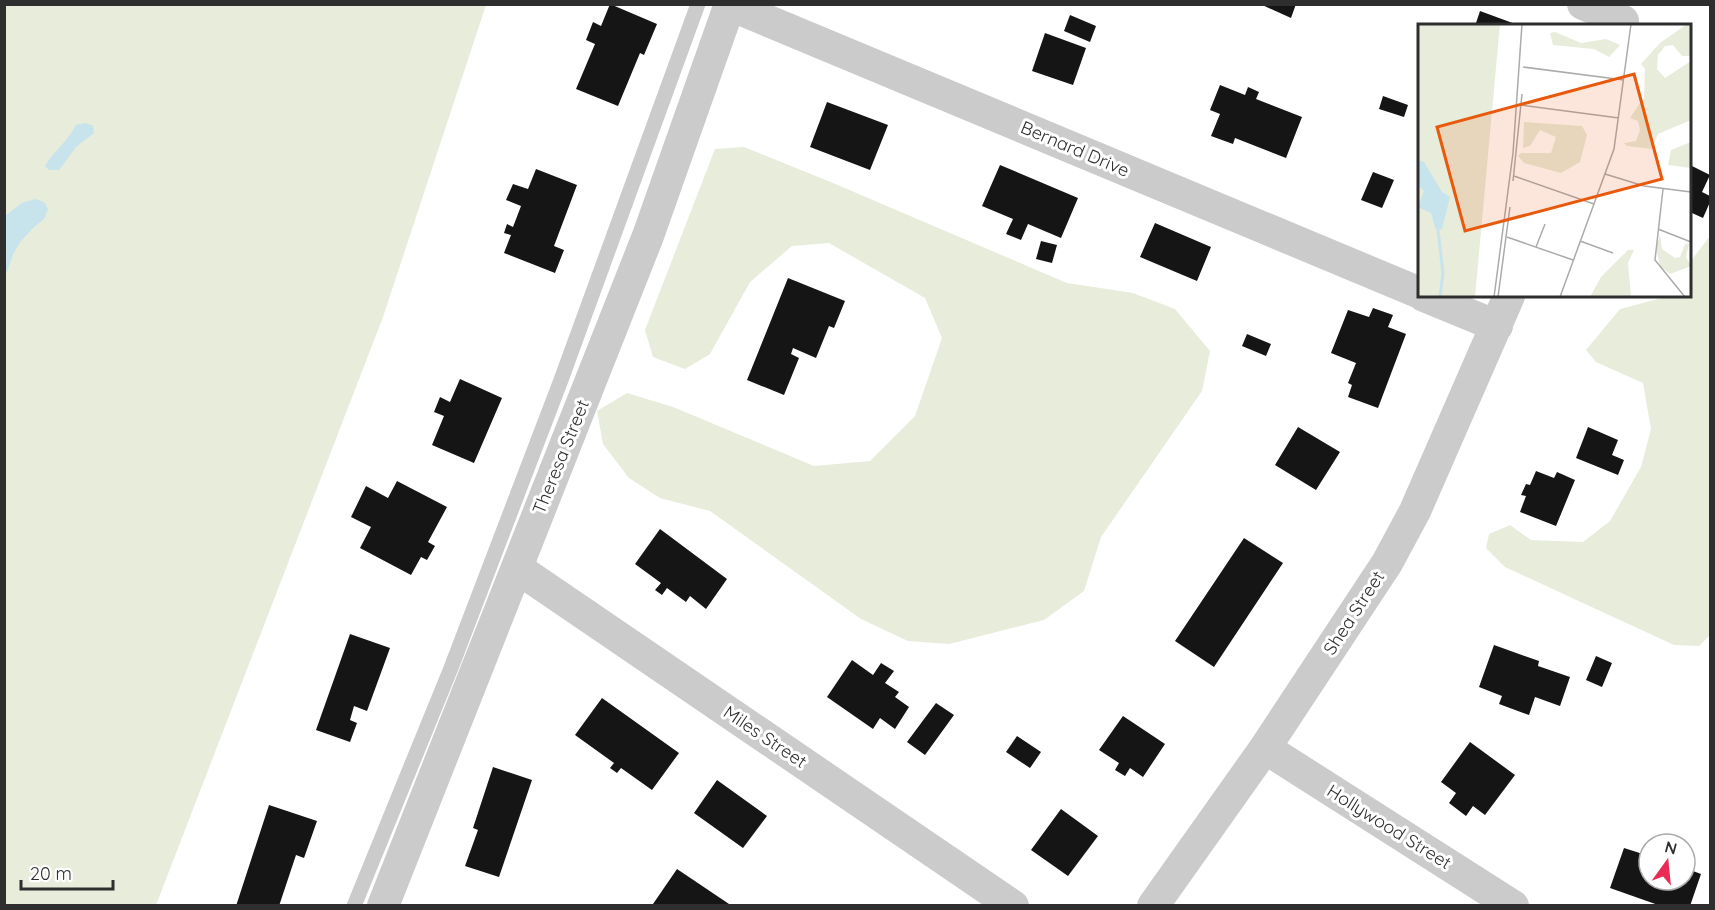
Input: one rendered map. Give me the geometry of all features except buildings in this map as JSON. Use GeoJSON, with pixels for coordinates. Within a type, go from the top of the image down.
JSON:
{"type":"FeatureCollection","features":[{"type":"Feature","properties":{"kind":"street"},"geometry":{"type":"LineString","coordinates":[[1583,4],[1625,17]]}},
{"type":"Feature","properties":{"kind":"street","name":"Bernard Drive"},"geometry":{"type":"LineString","coordinates":[[730,5],[1418,293]]}},
{"type":"Feature","properties":{"kind":"street","name":"Theresa Street"},"geometry":{"type":"LineString","coordinates":[[383,906],[648,236],[730,5]]}},
{"type":"Feature","properties":{"kind":"street"},"geometry":{"type":"LineString","coordinates":[[1426,297],[1497,326]]}},
{"type":"Feature","properties":{"kind":"street","name":"Shea Street"},"geometry":{"type":"LineString","coordinates":[[1153,906],[1265,748],[1387,563],[1415,511],[1509,297]]}},
{"type":"Feature","properties":{"kind":"street","name":"Miles Street"},"geometry":{"type":"LineString","coordinates":[[517,568],[1012,906]]}},
{"type":"Feature","properties":{"kind":"street","name":"Hollywood Street"},"geometry":{"type":"LineString","coordinates":[[1265,748],[1513,906]]}},
{"type":"Feature","properties":{"kind":"lane"},"geometry":{"type":"LineString","coordinates":[[354,906],[472,612],[561,380],[698,4]]}},
{"type":"Feature","properties":{"kind":"green space"},"geometry":{"type":"Polygon","coordinates":[[[5,5],[486,5],[383,317],[156,905],[5,906],[5,5]]]}},
{"type":"Feature","properties":{"kind":"green space"},"geometry":{"type":"Polygon","coordinates":[[[744,147],[1067,283],[1133,293],[1175,309],[1210,351],[1202,391],[1101,537],[1084,591],[1044,620],[949,644],[908,641],[861,619],[710,511],[660,498],[629,478],[603,444],[597,411],[627,393],[673,407],[814,466],[870,461],[915,416],[942,338],[925,298],[829,243],[792,246],[750,282],[710,354],[685,369],[653,357],[645,330],[715,149],[744,147]]]}},
{"type":"Feature","properties":{"kind":"green space"},"geometry":{"type":"Polygon","coordinates":[[[1710,236],[1710,635],[1699,646],[1674,645],[1505,567],[1486,548],[1489,534],[1510,525],[1531,540],[1583,542],[1610,521],[1641,467],[1651,429],[1643,383],[1596,362],[1586,350],[1620,309],[1663,297],[1691,297],[1691,261],[1710,236]]]}},
{"type":"Feature","properties":{"kind":"water"},"geometry":{"type":"Polygon","coordinates":[[[86,123],[93,126],[94,133],[76,147],[59,170],[49,170],[45,166],[76,125],[86,123]]]}},
{"type":"Feature","properties":{"kind":"water"},"geometry":{"type":"Polygon","coordinates":[[[35,199],[44,202],[48,209],[44,219],[21,241],[5,274],[5,216],[22,203],[35,199]]]}}]}
